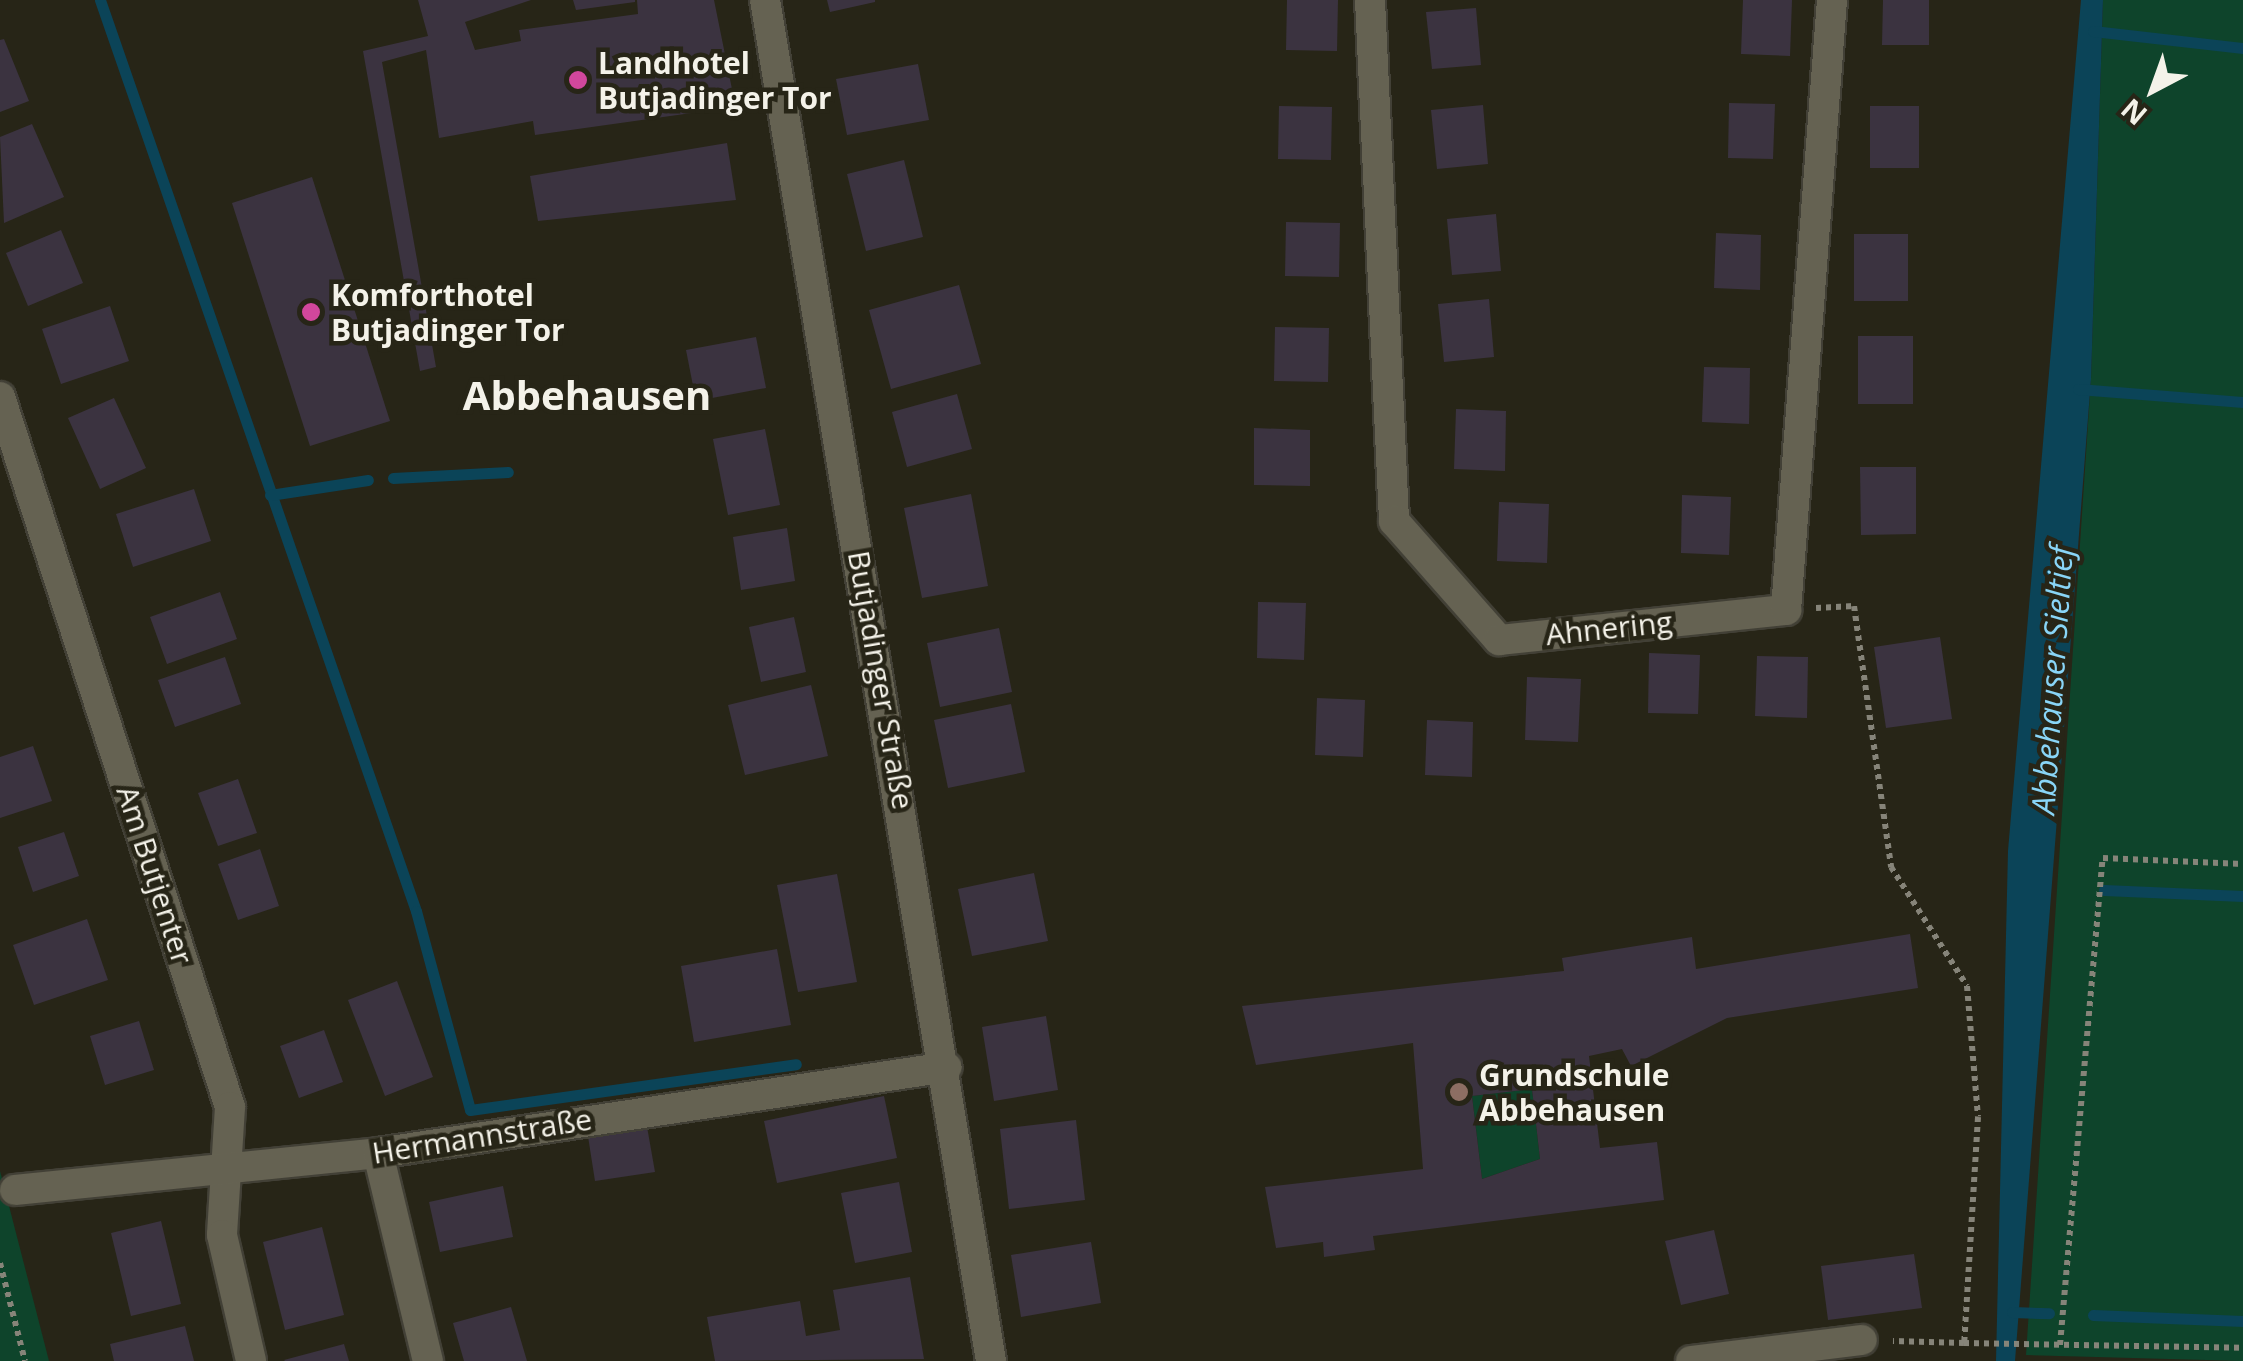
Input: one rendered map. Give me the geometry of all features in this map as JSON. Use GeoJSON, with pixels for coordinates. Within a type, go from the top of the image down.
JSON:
{"type":"FeatureCollection","features":[{"type":"Feature","properties":{"kind":"street","name":"Butjadinger Straße"},"geometry":{"type":"LineString","coordinates":[[765,0],[947,1068],[992,1361]]}},
{"type":"Feature","properties":{"kind":"street","name":"Ahnering"},"geometry":{"type":"LineString","coordinates":[[1370,0],[1394,521],[1499,640],[1786,610]]}},
{"type":"Feature","properties":{"kind":"street"},"geometry":{"type":"LineString","coordinates":[[1786,610],[1832,0]]}},
{"type":"Feature","properties":{"kind":"street","name":"Am Butjenter"},"geometry":{"type":"LineString","coordinates":[[0,397],[230,1106],[222,1235],[251,1361]]}},
{"type":"Feature","properties":{"kind":"street","name":"Hermannstraße"},"geometry":{"type":"LineString","coordinates":[[15,1190],[378,1153],[947,1068]]}},
{"type":"Feature","properties":{"kind":"street"},"geometry":{"type":"LineString","coordinates":[[378,1153],[428,1361]]}},
{"type":"Feature","properties":{"kind":"street"},"geometry":{"type":"LineString","coordinates":[[1691,1361],[1862,1340]]}},
{"type":"Feature","properties":{"kind":"path"},"geometry":{"type":"LineString","coordinates":[[1786,610],[1854,606],[1891,867],[1966,986],[1978,1118],[1964,1343]]}},
{"type":"Feature","properties":{"kind":"path"},"geometry":{"type":"LineString","coordinates":[[2060,1345],[2103,858],[2243,864]]}},
{"type":"Feature","properties":{"kind":"path"},"geometry":{"type":"LineString","coordinates":[[0,1262],[25,1361]]}},
{"type":"Feature","properties":{"kind":"path"},"geometry":{"type":"LineString","coordinates":[[1862,1340],[2243,1348]]}},
{"type":"Feature","properties":{"kind":"green space"},"geometry":{"type":"Polygon","coordinates":[[[2103,0],[2243,0],[2243,1361],[2026,1355],[2091,379],[2103,0]]]}},
{"type":"Feature","properties":{"kind":"green space"},"geometry":{"type":"Polygon","coordinates":[[[1532,1089],[1540,1159],[1482,1179],[1472,1096],[1532,1089]]]}},
{"type":"Feature","properties":{"kind":"green space"},"geometry":{"type":"Polygon","coordinates":[[[0,1171],[49,1361],[0,1361],[0,1171]]]}},
{"type":"Feature","properties":{"kind":"water","name":"Abbehauser Sieltief"},"geometry":{"type":"Polygon","coordinates":[[[2081,0],[2103,0],[2091,379],[2015,1361],[1996,1361],[2008,851],[2081,0]]]}},
{"type":"Feature","properties":{"kind":"building","name":"Landhotel Butjadinger Tor"},"geometry":{"type":"Polygon","coordinates":[[[418,0],[531,0],[465,22],[475,50],[521,41],[519,30],[638,14],[637,0],[714,0],[733,94],[709,98],[713,110],[535,135],[533,121],[439,138],[426,50],[382,62],[436,367],[420,371],[363,51],[428,36],[418,0]]]}},
{"type":"Feature","properties":{"kind":"building"},"geometry":{"type":"Polygon","coordinates":[[[573,0],[635,0],[635,2],[576,10],[573,0]]]}},
{"type":"Feature","properties":{"kind":"building"},"geometry":{"type":"Polygon","coordinates":[[[827,0],[875,0],[875,2],[830,12],[827,0]]]}},
{"type":"Feature","properties":{"kind":"building"},"geometry":{"type":"Polygon","coordinates":[[[1287,0],[1338,0],[1337,51],[1286,50],[1287,0]]]}},
{"type":"Feature","properties":{"kind":"building"},"geometry":{"type":"Polygon","coordinates":[[[1743,0],[1792,0],[1790,56],[1741,54],[1743,0]]]}},
{"type":"Feature","properties":{"kind":"building"},"geometry":{"type":"Polygon","coordinates":[[[1883,0],[1929,0],[1929,45],[1882,45],[1883,0]]]}},
{"type":"Feature","properties":{"kind":"building"},"geometry":{"type":"Polygon","coordinates":[[[1476,8],[1481,65],[1432,69],[1426,12],[1476,8]]]}},
{"type":"Feature","properties":{"kind":"building"},"geometry":{"type":"Polygon","coordinates":[[[4,39],[29,101],[0,112],[0,40],[4,39]]]}},
{"type":"Feature","properties":{"kind":"building"},"geometry":{"type":"Polygon","coordinates":[[[918,64],[929,120],[847,135],[836,79],[918,64]]]}},
{"type":"Feature","properties":{"kind":"building"},"geometry":{"type":"Polygon","coordinates":[[[1729,103],[1775,104],[1773,159],[1728,158],[1729,103]]]}},
{"type":"Feature","properties":{"kind":"building"},"geometry":{"type":"Polygon","coordinates":[[[1483,105],[1488,164],[1437,169],[1431,110],[1483,105]]]}},
{"type":"Feature","properties":{"kind":"building"},"geometry":{"type":"Polygon","coordinates":[[[1279,106],[1332,107],[1331,160],[1278,159],[1279,106]]]}},
{"type":"Feature","properties":{"kind":"building"},"geometry":{"type":"Polygon","coordinates":[[[1870,106],[1919,106],[1919,168],[1870,168],[1870,106]]]}},
{"type":"Feature","properties":{"kind":"building"},"geometry":{"type":"Polygon","coordinates":[[[32,124],[64,197],[4,223],[0,137],[32,124]]]}},
{"type":"Feature","properties":{"kind":"building"},"geometry":{"type":"Polygon","coordinates":[[[727,143],[736,200],[538,221],[530,176],[727,143]]]}},
{"type":"Feature","properties":{"kind":"building"},"geometry":{"type":"Polygon","coordinates":[[[904,160],[923,237],[866,251],[847,174],[904,160]]]}},
{"type":"Feature","properties":{"kind":"building","name":"Komforthotel Butjadinger Tor"},"geometry":{"type":"Polygon","coordinates":[[[312,177],[390,421],[310,446],[232,203],[312,177]]]}},
{"type":"Feature","properties":{"kind":"building"},"geometry":{"type":"Polygon","coordinates":[[[1496,214],[1501,271],[1452,275],[1447,219],[1496,214]]]}},
{"type":"Feature","properties":{"kind":"building"},"geometry":{"type":"Polygon","coordinates":[[[1286,222],[1340,223],[1339,277],[1285,276],[1286,222]]]}},
{"type":"Feature","properties":{"kind":"building"},"geometry":{"type":"Polygon","coordinates":[[[61,230],[83,283],[28,306],[6,253],[61,230]]]}},
{"type":"Feature","properties":{"kind":"building"},"geometry":{"type":"Polygon","coordinates":[[[1716,233],[1761,235],[1760,290],[1714,288],[1716,233]]]}},
{"type":"Feature","properties":{"kind":"building"},"geometry":{"type":"Polygon","coordinates":[[[1854,234],[1908,234],[1908,301],[1854,301],[1854,234]]]}},
{"type":"Feature","properties":{"kind":"building"},"geometry":{"type":"Polygon","coordinates":[[[959,285],[981,364],[891,389],[869,310],[959,285]]]}},
{"type":"Feature","properties":{"kind":"building"},"geometry":{"type":"Polygon","coordinates":[[[1489,299],[1494,357],[1444,362],[1438,304],[1489,299]]]}},
{"type":"Feature","properties":{"kind":"building"},"geometry":{"type":"Polygon","coordinates":[[[110,306],[129,361],[61,384],[42,329],[110,306]]]}},
{"type":"Feature","properties":{"kind":"building"},"geometry":{"type":"Polygon","coordinates":[[[1275,327],[1329,328],[1328,382],[1274,381],[1275,327]]]}},
{"type":"Feature","properties":{"kind":"building"},"geometry":{"type":"Polygon","coordinates":[[[1858,336],[1913,336],[1913,404],[1858,404],[1858,336]]]}},
{"type":"Feature","properties":{"kind":"building"},"geometry":{"type":"Polygon","coordinates":[[[756,337],[766,388],[696,401],[686,350],[756,337]]]}},
{"type":"Feature","properties":{"kind":"building"},"geometry":{"type":"Polygon","coordinates":[[[1704,367],[1750,368],[1749,424],[1702,422],[1704,367]]]}},
{"type":"Feature","properties":{"kind":"building"},"geometry":{"type":"Polygon","coordinates":[[[957,394],[972,449],[907,467],[892,412],[957,394]]]}},
{"type":"Feature","properties":{"kind":"building"},"geometry":{"type":"Polygon","coordinates":[[[114,398],[146,468],[100,489],[68,418],[114,398]]]}},
{"type":"Feature","properties":{"kind":"building"},"geometry":{"type":"Polygon","coordinates":[[[1456,409],[1506,411],[1505,471],[1454,469],[1456,409]]]}},
{"type":"Feature","properties":{"kind":"building"},"geometry":{"type":"Polygon","coordinates":[[[1254,428],[1310,430],[1310,486],[1254,485],[1254,428]]]}},
{"type":"Feature","properties":{"kind":"building"},"geometry":{"type":"Polygon","coordinates":[[[765,429],[780,505],[728,515],[713,439],[765,429]]]}},
{"type":"Feature","properties":{"kind":"building"},"geometry":{"type":"Polygon","coordinates":[[[1860,467],[1916,467],[1916,534],[1861,535],[1860,467]]]}},
{"type":"Feature","properties":{"kind":"building"},"geometry":{"type":"Polygon","coordinates":[[[194,489],[211,541],[133,567],[116,514],[194,489]]]}},
{"type":"Feature","properties":{"kind":"building"},"geometry":{"type":"Polygon","coordinates":[[[971,494],[988,586],[922,598],[904,508],[971,494]]]}},
{"type":"Feature","properties":{"kind":"building"},"geometry":{"type":"Polygon","coordinates":[[[1682,495],[1731,497],[1729,555],[1681,553],[1682,495]]]}},
{"type":"Feature","properties":{"kind":"building"},"geometry":{"type":"Polygon","coordinates":[[[1499,502],[1549,504],[1547,563],[1497,561],[1499,502]]]}},
{"type":"Feature","properties":{"kind":"building"},"geometry":{"type":"Polygon","coordinates":[[[787,528],[795,581],[741,590],[733,537],[787,528]]]}},
{"type":"Feature","properties":{"kind":"building"},"geometry":{"type":"Polygon","coordinates":[[[220,592],[237,639],[167,664],[150,617],[220,592]]]}},
{"type":"Feature","properties":{"kind":"building"},"geometry":{"type":"Polygon","coordinates":[[[1258,602],[1306,603],[1304,660],[1257,658],[1258,602]]]}},
{"type":"Feature","properties":{"kind":"building"},"geometry":{"type":"Polygon","coordinates":[[[794,617],[806,672],[761,682],[749,627],[794,617]]]}},
{"type":"Feature","properties":{"kind":"building"},"geometry":{"type":"Polygon","coordinates":[[[999,628],[1012,692],[940,707],[927,643],[999,628]]]}},
{"type":"Feature","properties":{"kind":"building"},"geometry":{"type":"Polygon","coordinates":[[[1940,637],[1952,719],[1886,728],[1874,647],[1940,637]]]}},
{"type":"Feature","properties":{"kind":"building"},"geometry":{"type":"Polygon","coordinates":[[[1649,653],[1700,655],[1698,714],[1648,713],[1649,653]]]}},
{"type":"Feature","properties":{"kind":"building"},"geometry":{"type":"Polygon","coordinates":[[[1757,656],[1808,657],[1807,718],[1755,716],[1757,656]]]}},
{"type":"Feature","properties":{"kind":"building"},"geometry":{"type":"Polygon","coordinates":[[[225,657],[241,704],[175,727],[158,680],[225,657]]]}},
{"type":"Feature","properties":{"kind":"building"},"geometry":{"type":"Polygon","coordinates":[[[1527,677],[1581,679],[1578,742],[1525,740],[1527,677]]]}},
{"type":"Feature","properties":{"kind":"building"},"geometry":{"type":"Polygon","coordinates":[[[811,685],[828,756],[745,775],[728,705],[811,685]]]}},
{"type":"Feature","properties":{"kind":"building"},"geometry":{"type":"Polygon","coordinates":[[[1317,698],[1365,700],[1363,757],[1315,755],[1317,698]]]}},
{"type":"Feature","properties":{"kind":"building"},"geometry":{"type":"Polygon","coordinates":[[[1011,704],[1025,772],[948,788],[934,720],[1011,704]]]}},
{"type":"Feature","properties":{"kind":"building"},"geometry":{"type":"Polygon","coordinates":[[[1427,720],[1473,722],[1472,777],[1425,775],[1427,720]]]}},
{"type":"Feature","properties":{"kind":"building"},"geometry":{"type":"Polygon","coordinates":[[[33,746],[52,801],[0,818],[0,757],[33,746]]]}},
{"type":"Feature","properties":{"kind":"building"},"geometry":{"type":"Polygon","coordinates":[[[238,779],[257,833],[218,846],[198,793],[238,779]]]}},
{"type":"Feature","properties":{"kind":"building"},"geometry":{"type":"Polygon","coordinates":[[[64,832],[79,876],[33,892],[18,847],[64,832]]]}},
{"type":"Feature","properties":{"kind":"building"},"geometry":{"type":"Polygon","coordinates":[[[260,849],[279,906],[238,920],[218,864],[260,849]]]}},
{"type":"Feature","properties":{"kind":"building"},"geometry":{"type":"Polygon","coordinates":[[[1034,873],[1048,941],[972,956],[958,889],[1034,873]]]}},
{"type":"Feature","properties":{"kind":"building"},"geometry":{"type":"Polygon","coordinates":[[[837,874],[857,982],[798,992],[777,885],[837,874]]]}},
{"type":"Feature","properties":{"kind":"building"},"geometry":{"type":"Polygon","coordinates":[[[87,919],[108,980],[34,1005],[13,945],[87,919]]]}},
{"type":"Feature","properties":{"kind":"building","name":"Grundschule Abbehausen"},"geometry":{"type":"Polygon","coordinates":[[[1910,934],[1918,988],[1727,1018],[1631,1066],[1622,1049],[1589,1056],[1600,1148],[1657,1142],[1664,1200],[1373,1236],[1375,1250],[1324,1257],[1323,1242],[1276,1248],[1265,1187],[1423,1169],[1413,1043],[1256,1065],[1242,1006],[1564,971],[1562,958],[1692,937],[1696,969],[1910,934]],[[1532,1089],[1472,1096],[1482,1179],[1540,1159],[1532,1089]]]}},
{"type":"Feature","properties":{"kind":"building"},"geometry":{"type":"Polygon","coordinates":[[[777,949],[791,1025],[694,1042],[681,966],[777,949]]]}},
{"type":"Feature","properties":{"kind":"building"},"geometry":{"type":"Polygon","coordinates":[[[397,981],[433,1077],[385,1096],[348,1000],[397,981]]]}},
{"type":"Feature","properties":{"kind":"building"},"geometry":{"type":"Polygon","coordinates":[[[1046,1016],[1058,1090],[994,1101],[982,1027],[1046,1016]]]}},
{"type":"Feature","properties":{"kind":"building"},"geometry":{"type":"Polygon","coordinates":[[[139,1021],[154,1070],[105,1085],[90,1036],[139,1021]]]}},
{"type":"Feature","properties":{"kind":"building"},"geometry":{"type":"Polygon","coordinates":[[[324,1030],[343,1082],[299,1098],[280,1046],[324,1030]]]}},
{"type":"Feature","properties":{"kind":"building"},"geometry":{"type":"Polygon","coordinates":[[[884,1096],[897,1158],[777,1183],[764,1121],[884,1096]]]}},
{"type":"Feature","properties":{"kind":"building"},"geometry":{"type":"Polygon","coordinates":[[[1076,1120],[1085,1200],[1009,1209],[1000,1129],[1076,1120]]]}},
{"type":"Feature","properties":{"kind":"building"},"geometry":{"type":"Polygon","coordinates":[[[646,1121],[655,1172],[595,1181],[587,1130],[646,1121]]]}},
{"type":"Feature","properties":{"kind":"building"},"geometry":{"type":"Polygon","coordinates":[[[899,1182],[912,1252],[855,1263],[841,1193],[899,1182]]]}},
{"type":"Feature","properties":{"kind":"building"},"geometry":{"type":"Polygon","coordinates":[[[503,1186],[513,1237],[440,1252],[429,1202],[503,1186]]]}},
{"type":"Feature","properties":{"kind":"building"},"geometry":{"type":"Polygon","coordinates":[[[161,1221],[181,1304],[131,1316],[111,1233],[161,1221]]]}},
{"type":"Feature","properties":{"kind":"building"},"geometry":{"type":"Polygon","coordinates":[[[322,1227],[344,1315],[285,1330],[263,1242],[322,1227]]]}},
{"type":"Feature","properties":{"kind":"building"},"geometry":{"type":"Polygon","coordinates":[[[1714,1230],[1729,1294],[1681,1305],[1665,1241],[1714,1230]]]}},
{"type":"Feature","properties":{"kind":"building"},"geometry":{"type":"Polygon","coordinates":[[[1091,1242],[1101,1303],[1021,1317],[1011,1255],[1091,1242]]]}},
{"type":"Feature","properties":{"kind":"building"},"geometry":{"type":"Polygon","coordinates":[[[1914,1254],[1922,1308],[1828,1320],[1821,1266],[1914,1254]]]}},
{"type":"Feature","properties":{"kind":"building"},"geometry":{"type":"Polygon","coordinates":[[[910,1277],[924,1359],[715,1361],[707,1317],[800,1301],[806,1336],[840,1330],[833,1290],[910,1277]]]}},
{"type":"Feature","properties":{"kind":"building"},"geometry":{"type":"Polygon","coordinates":[[[511,1307],[527,1361],[464,1361],[453,1323],[511,1307]]]}},
{"type":"Feature","properties":{"kind":"building"},"geometry":{"type":"Polygon","coordinates":[[[185,1326],[194,1361],[114,1361],[110,1344],[185,1326]]]}},
{"type":"Feature","properties":{"kind":"building"},"geometry":{"type":"Polygon","coordinates":[[[344,1344],[349,1361],[284,1360],[344,1344]]]}},
{"type":"Feature","properties":{"kind":"waterway"},"geometry":{"type":"LineString","coordinates":[[100,0],[416,911],[470,1110],[796,1064]]}},
{"type":"Feature","properties":{"kind":"waterway"},"geometry":{"type":"LineString","coordinates":[[2093,31],[2243,48]]}},
{"type":"Feature","properties":{"kind":"waterway"},"geometry":{"type":"LineString","coordinates":[[2078,389],[2243,402]]}},
{"type":"Feature","properties":{"kind":"waterway"},"geometry":{"type":"LineString","coordinates":[[393,478],[508,472]]}},
{"type":"Feature","properties":{"kind":"waterway"},"geometry":{"type":"LineString","coordinates":[[270,495],[368,480]]}},
{"type":"Feature","properties":{"kind":"waterway"},"geometry":{"type":"LineString","coordinates":[[2104,890],[2243,896]]}},
{"type":"Feature","properties":{"kind":"waterway"},"geometry":{"type":"LineString","coordinates":[[2012,1312],[2049,1313]]}},
{"type":"Feature","properties":{"kind":"waterway"},"geometry":{"type":"LineString","coordinates":[[2093,1315],[2243,1321]]}},
{"type":"Feature","properties":{"kind":"place","name":"Landhotel Butjadinger Tor"},"geometry":{"type":"Point","coordinates":[578,80]}},
{"type":"Feature","properties":{"kind":"place","name":"Komforthotel Butjadinger Tor"},"geometry":{"type":"Point","coordinates":[311,312]}},
{"type":"Feature","properties":{"kind":"place","name":"Grundschule Abbehausen"},"geometry":{"type":"Point","coordinates":[1459,1092]}},
{"type":"Feature","properties":{"kind":"district","name":"Abbehausen"},"geometry":{"type":"Point","coordinates":[587,395]}}]}
